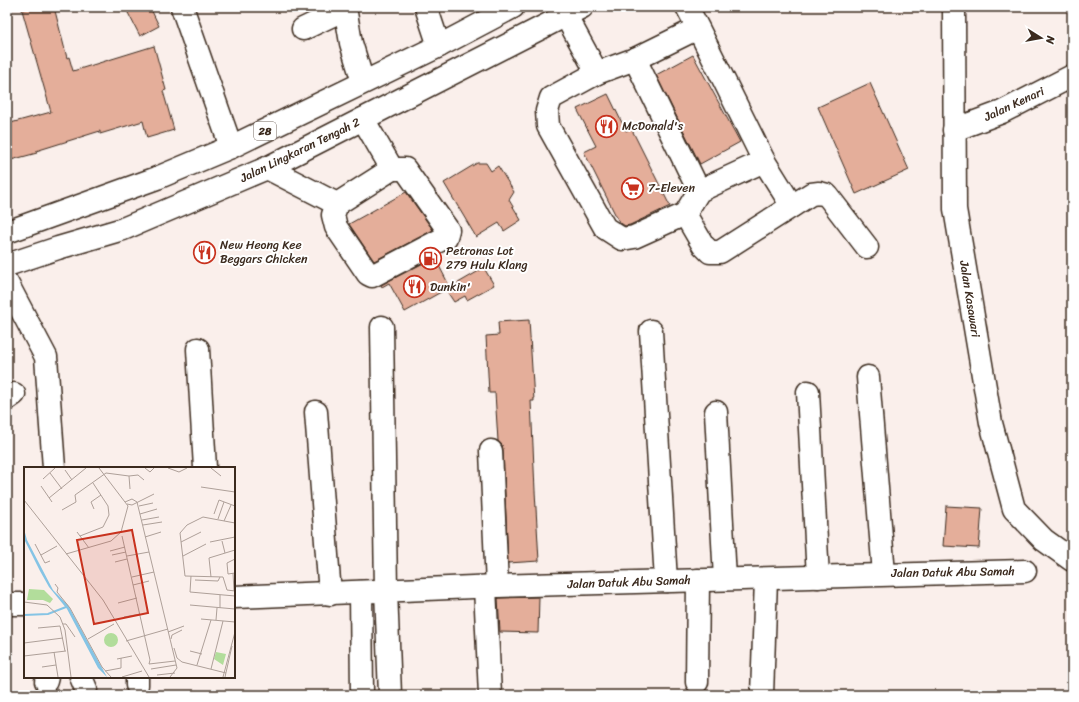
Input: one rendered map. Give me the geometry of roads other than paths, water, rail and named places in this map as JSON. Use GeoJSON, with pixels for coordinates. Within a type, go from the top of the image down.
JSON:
{"type":"FeatureCollection","features":[{"type":"Feature","properties":{"kind":"main road"},"geometry":{"type":"LineString","coordinates":[[182,7],[231,147]]}},
{"type":"Feature","properties":{"kind":"main road"},"geometry":{"type":"LineString","coordinates":[[426,7],[439,46]]}},
{"type":"Feature","properties":{"kind":"main road","name":"28"},"geometry":{"type":"LineString","coordinates":[[7,232],[157,178],[231,147],[439,46],[513,7]]}},
{"type":"Feature","properties":{"kind":"main road"},"geometry":{"type":"LineString","coordinates":[[687,7],[764,161],[792,206]]}},
{"type":"Feature","properties":{"kind":"main road","name":"Jalan Kasawari"},"geometry":{"type":"LineString","coordinates":[[954,7],[955,209],[991,423],[1014,509],[1044,540],[1072,560]]}},
{"type":"Feature","properties":{"kind":"main road"},"geometry":{"type":"LineString","coordinates":[[303,29],[345,8],[351,43],[363,82]]}},
{"type":"Feature","properties":{"kind":"main road"},"geometry":{"type":"LineString","coordinates":[[574,11],[597,73]]}},
{"type":"Feature","properties":{"kind":"main road","name":"Jalan Lingkaran Tengah 2"},"geometry":{"type":"LineString","coordinates":[[7,265],[123,229],[266,168],[574,11]]}},
{"type":"Feature","properties":{"kind":"main road"},"geometry":{"type":"LineString","coordinates":[[698,28],[635,59],[597,73],[551,98],[546,111],[548,126],[605,228],[622,239],[634,238],[685,214],[699,191],[764,161]]}},
{"type":"Feature","properties":{"kind":"main road"},"geometry":{"type":"LineString","coordinates":[[635,59],[699,191]]}},
{"type":"Feature","properties":{"kind":"main road","name":"Jalan Kenari"},"geometry":{"type":"LineString","coordinates":[[954,130],[1002,112],[1072,76]]}},
{"type":"Feature","properties":{"kind":"main road"},"geometry":{"type":"LineString","coordinates":[[364,119],[392,169]]}},
{"type":"Feature","properties":{"kind":"main road"},"geometry":{"type":"LineString","coordinates":[[266,168],[337,204]]}},
{"type":"Feature","properties":{"kind":"main road"},"geometry":{"type":"LineString","coordinates":[[392,169],[405,169],[448,230],[446,237],[372,276],[368,274],[336,227],[333,215],[337,204],[392,169]]}},
{"type":"Feature","properties":{"kind":"main road"},"geometry":{"type":"LineString","coordinates":[[685,214],[703,245],[710,252],[720,252],[811,194],[819,193],[827,195],[868,247]]}},
{"type":"Feature","properties":{"kind":"main road"},"geometry":{"type":"LineString","coordinates":[[7,283],[46,357],[54,467]]}},
{"type":"Feature","properties":{"kind":"main road"},"geometry":{"type":"LineString","coordinates":[[382,327],[386,590],[390,695]]}},
{"type":"Feature","properties":{"kind":"main road"},"geometry":{"type":"LineString","coordinates":[[651,331],[666,581]]}},
{"type":"Feature","properties":{"kind":"main road"},"geometry":{"type":"LineString","coordinates":[[198,349],[206,467]]}},
{"type":"Feature","properties":{"kind":"main road"},"geometry":{"type":"LineString","coordinates":[[868,377],[884,574]]}},
{"type":"Feature","properties":{"kind":"main road"},"geometry":{"type":"LineString","coordinates":[[808,392],[818,576]]}},
{"type":"Feature","properties":{"kind":"main road"},"geometry":{"type":"LineString","coordinates":[[316,412],[330,594]]}},
{"type":"Feature","properties":{"kind":"main road"},"geometry":{"type":"LineString","coordinates":[[716,412],[725,579]]}},
{"type":"Feature","properties":{"kind":"main road"},"geometry":{"type":"LineString","coordinates":[[490,695],[491,451]]}},
{"type":"Feature","properties":{"kind":"main road","name":"Jalan Datuk Abu Samah"},"geometry":{"type":"LineString","coordinates":[[235,597],[491,586],[766,579],[1025,570]]}},
{"type":"Feature","properties":{"kind":"main road"},"geometry":{"type":"LineString","coordinates":[[762,695],[766,579]]}},
{"type":"Feature","properties":{"kind":"main road"},"geometry":{"type":"LineString","coordinates":[[697,682],[698,580]]}},
{"type":"Feature","properties":{"kind":"main road"},"geometry":{"type":"LineString","coordinates":[[361,592],[362,695]]}},
{"type":"Feature","properties":{"kind":"main road"},"geometry":{"type":"LineString","coordinates":[[7,604],[24,604]]}},
{"type":"Feature","properties":{"kind":"place","name":"McDonald's"},"geometry":{"type":"Point","coordinates":[606,126]}},
{"type":"Feature","properties":{"kind":"place","name":"7-Eleven"},"geometry":{"type":"Point","coordinates":[632,188]}},
{"type":"Feature","properties":{"kind":"place","name":"New Heong Kee Beggars Chicken"},"geometry":{"type":"Point","coordinates":[205,252]}},
{"type":"Feature","properties":{"kind":"place","name":"Petronas Lot 279 Hulu Klang"},"geometry":{"type":"Point","coordinates":[431,258]}},
{"type":"Feature","properties":{"kind":"place","name":"Dunkin'"},"geometry":{"type":"Point","coordinates":[414,287]}}]}
